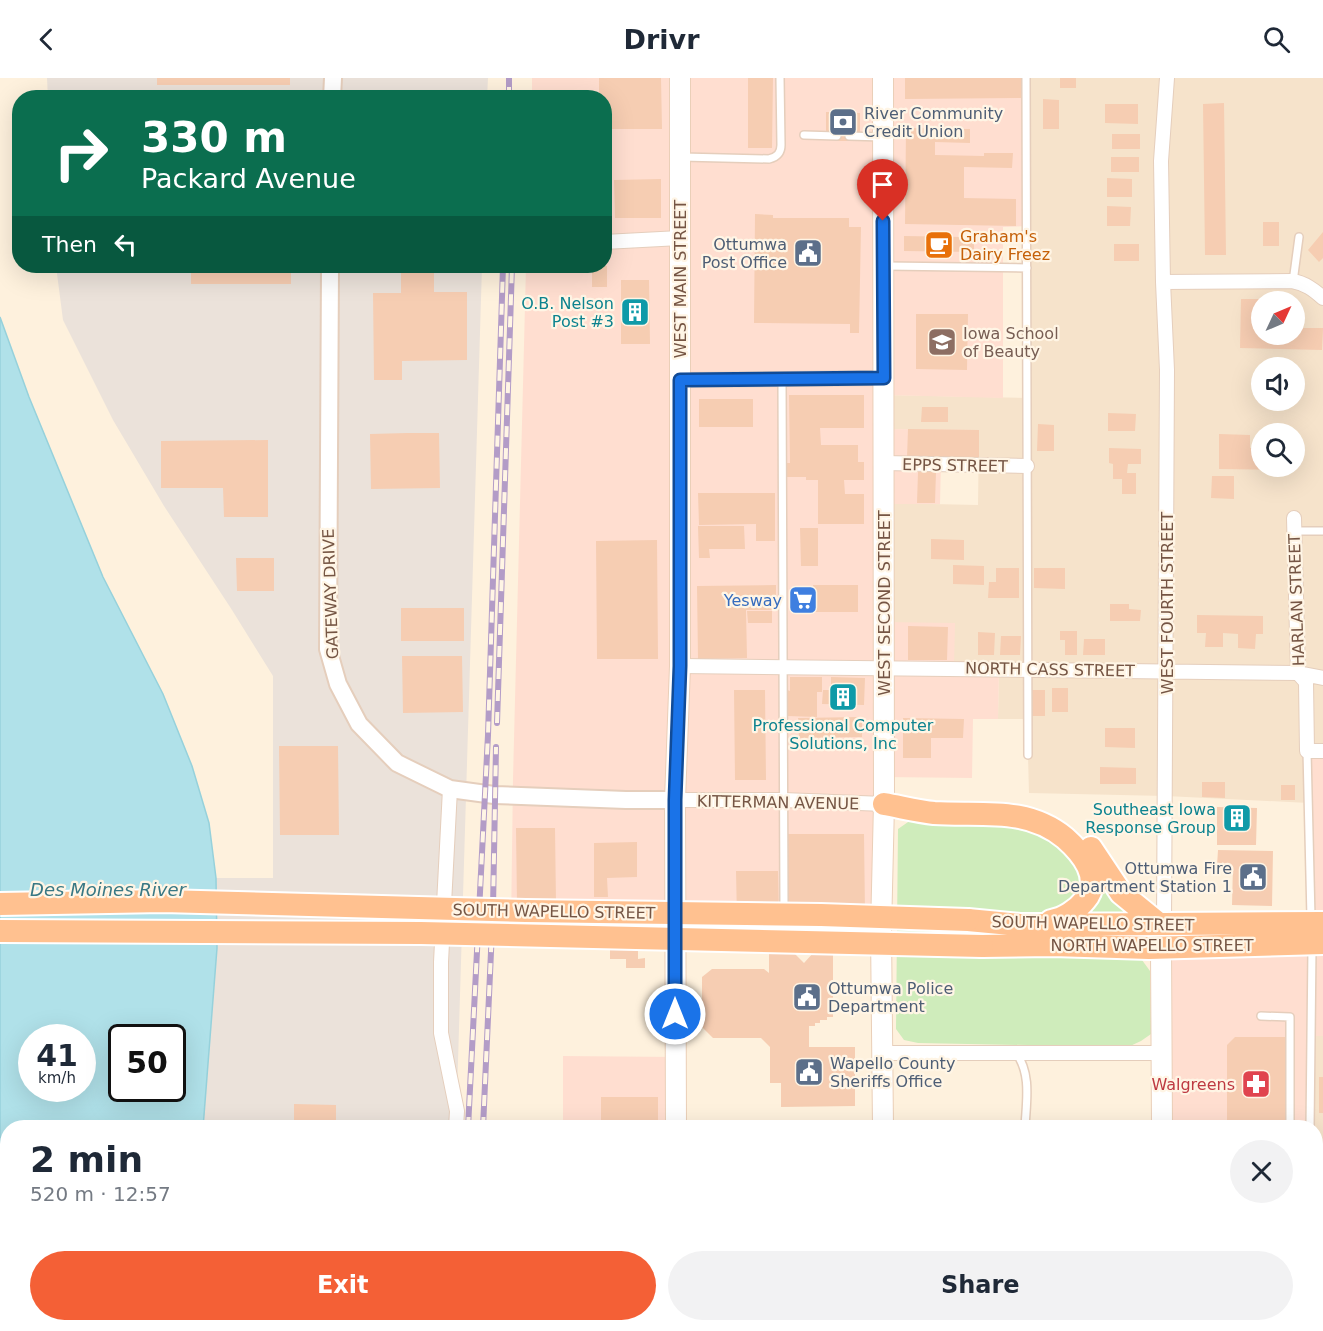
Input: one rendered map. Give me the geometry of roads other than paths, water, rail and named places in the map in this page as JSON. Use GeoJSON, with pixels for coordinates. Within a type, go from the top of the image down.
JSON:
{"type":"FeatureCollection","features":[{"type":"Feature","properties":{"kind":"highway"},"geometry":{"type":"LineString","coordinates":[[884,804],[921,801],[1018,802],[1049,812],[1077,831],[1121,893],[1162,924]]}},
{"type":"Feature","properties":{"kind":"highway"},"geometry":{"type":"LineString","coordinates":[[884,804],[933,813],[1006,813],[1030,818],[1055,830],[1072,844],[1087,864],[1092,880],[1089,896],[1079,908],[1057,920],[1020,924]]}},
{"type":"Feature","properties":{"kind":"highway","name":"SOUTH WAPELLO STREET"},"geometry":{"type":"LineString","coordinates":[[0,904],[163,901],[526,911],[810,915],[1020,924],[1162,924],[1317,933]]}},
{"type":"Feature","properties":{"kind":"highway","name":"SOUTH WAPELLO STREET"},"geometry":{"type":"LineString","coordinates":[[0,931],[421,933],[982,946]]}},
{"type":"Feature","properties":{"kind":"highway","name":"NORTH WAPELLO STREET"},"geometry":{"type":"LineString","coordinates":[[982,946],[1161,948],[1317,933]]}},
{"type":"Feature","properties":{"kind":"main road","name":"WEST MAIN STREET"},"geometry":{"type":"LineString","coordinates":[[675,1120],[675,800],[680,666],[680,78]]}},
{"type":"Feature","properties":{"kind":"main road","name":"WEST SECOND STREET"},"geometry":{"type":"LineString","coordinates":[[883,78],[884,804],[881,931],[883,1120]]}},
{"type":"Feature","properties":{"kind":"main road","name":"WEST FOURTH STREET"},"geometry":{"type":"LineString","coordinates":[[1162,924],[1162,1120]]}},
{"type":"Feature","properties":{"kind":"street","name":"WEST FOURTH STREET"},"geometry":{"type":"LineString","coordinates":[[1162,924],[1167,671],[1167,370],[1161,161],[1167,78]]}},
{"type":"Feature","properties":{"kind":"street"},"geometry":{"type":"LineString","coordinates":[[612,242],[680,238]]}},
{"type":"Feature","properties":{"kind":"street","name":"GATEWAY DRIVE"},"geometry":{"type":"LineString","coordinates":[[330,273],[328,649],[338,684],[359,724],[397,763],[450,789],[494,795],[564,797]]}},
{"type":"Feature","properties":{"kind":"street"},"geometry":{"type":"LineString","coordinates":[[1163,282],[1292,281],[1300,282],[1311,288],[1323,300]]}},
{"type":"Feature","properties":{"kind":"street"},"geometry":{"type":"LineString","coordinates":[[680,380],[884,378]]}},
{"type":"Feature","properties":{"kind":"street","name":"EPPS STREET"},"geometry":{"type":"LineString","coordinates":[[884,463],[1027,466]]}},
{"type":"Feature","properties":{"kind":"street","name":"HARLAN STREET"},"geometry":{"type":"LineString","coordinates":[[1294,525],[1298,673],[1306,681],[1307,751]]}},
{"type":"Feature","properties":{"kind":"street","name":"NORTH CASS STREET"},"geometry":{"type":"LineString","coordinates":[[680,666],[1298,673],[1323,678]]}},
{"type":"Feature","properties":{"kind":"street"},"geometry":{"type":"LineString","coordinates":[[1307,751],[1323,751]]}},
{"type":"Feature","properties":{"kind":"street"},"geometry":{"type":"LineString","coordinates":[[450,789],[441,962],[441,1033],[457,1111],[456,1120]]}},
{"type":"Feature","properties":{"kind":"street","name":"KITTERMAN AVENUE"},"geometry":{"type":"LineString","coordinates":[[564,797],[884,804]]}},
{"type":"Feature","properties":{"kind":"street","name":"SOUTH WAPELLO STREET"},"geometry":{"type":"LineString","coordinates":[[511,925],[881,931]]}},
{"type":"Feature","properties":{"kind":"street"},"geometry":{"type":"LineString","coordinates":[[883,1053],[1161,1053]]}},
{"type":"Feature","properties":{"kind":"lane"},"geometry":{"type":"LineString","coordinates":[[680,157],[769,159],[777,156],[781,150],[780,78]]}},
{"type":"Feature","properties":{"kind":"lane"},"geometry":{"type":"LineString","coordinates":[[1026,78],[1028,754]]}},
{"type":"Feature","properties":{"kind":"lane"},"geometry":{"type":"LineString","coordinates":[[804,135],[837,136]]}},
{"type":"Feature","properties":{"kind":"lane"},"geometry":{"type":"LineString","coordinates":[[849,136],[883,137]]}},
{"type":"Feature","properties":{"kind":"lane"},"geometry":{"type":"LineString","coordinates":[[1292,281],[1299,237]]}},
{"type":"Feature","properties":{"kind":"lane"},"geometry":{"type":"LineString","coordinates":[[883,266],[1027,268]]}},
{"type":"Feature","properties":{"kind":"lane"},"geometry":{"type":"LineString","coordinates":[[782,380],[784,930]]}},
{"type":"Feature","properties":{"kind":"lane"},"geometry":{"type":"LineString","coordinates":[[1294,525],[1323,531]]}},
{"type":"Feature","properties":{"kind":"lane"},"geometry":{"type":"LineString","coordinates":[[1307,751],[1317,933],[1310,1120]]}},
{"type":"Feature","properties":{"kind":"lane"},"geometry":{"type":"LineString","coordinates":[[1261,1017],[1290,1017],[1290,1120]]}},
{"type":"Feature","properties":{"kind":"lane"},"geometry":{"type":"LineString","coordinates":[[1016,1053],[1023,1063],[1026,1074],[1025,1120]]}},
{"type":"Feature","properties":{"kind":"water","name":"Des Moines River"},"geometry":{"type":"Polygon","coordinates":[[[0,317],[29,397],[103,577],[163,694],[192,766],[209,823],[216,878],[217,948],[204,1120],[0,1120],[0,317]]]}},
{"type":"Feature","properties":{"kind":"railway"},"geometry":{"type":"LineString","coordinates":[[509,78],[509,90]]}},
{"type":"Feature","properties":{"kind":"railway"},"geometry":{"type":"LineString","coordinates":[[468,1120],[488,735],[503,273]]}},
{"type":"Feature","properties":{"kind":"railway"},"geometry":{"type":"LineString","coordinates":[[497,723],[512,273]]}},
{"type":"Feature","properties":{"kind":"railway"},"geometry":{"type":"LineString","coordinates":[[483,1120],[493,908],[496,747]]}},
{"type":"Feature","properties":{"kind":"place","name":"River Community Credit Union"},"geometry":{"type":"Point","coordinates":[843,122]}},
{"type":"Feature","properties":{"kind":"place","name":"Graham's Dairy Freez"},"geometry":{"type":"Point","coordinates":[939,245]}},
{"type":"Feature","properties":{"kind":"place","name":"Ottumwa Post Office"},"geometry":{"type":"Point","coordinates":[808,253]}},
{"type":"Feature","properties":{"kind":"place","name":"O.B. Nelson Post #3"},"geometry":{"type":"Point","coordinates":[635,312]}},
{"type":"Feature","properties":{"kind":"place","name":"Iowa School of Beauty"},"geometry":{"type":"Point","coordinates":[942,342]}},
{"type":"Feature","properties":{"kind":"place","name":"Yesway"},"geometry":{"type":"Point","coordinates":[803,600]}},
{"type":"Feature","properties":{"kind":"place","name":"Professional Computer Solutions, Inc"},"geometry":{"type":"Point","coordinates":[843,697]}},
{"type":"Feature","properties":{"kind":"place","name":"Southeast Iowa Response Group"},"geometry":{"type":"Point","coordinates":[1237,818]}},
{"type":"Feature","properties":{"kind":"place","name":"Ottumwa Fire Department Station 1"},"geometry":{"type":"Point","coordinates":[1253,877]}},
{"type":"Feature","properties":{"kind":"place","name":"Ottumwa Police Department"},"geometry":{"type":"Point","coordinates":[807,997]}},
{"type":"Feature","properties":{"kind":"place","name":"Wapello County Sheriffs Office"},"geometry":{"type":"Point","coordinates":[809,1072]}},
{"type":"Feature","properties":{"kind":"place","name":"Walgreens"},"geometry":{"type":"Point","coordinates":[1256,1084]}}]}
